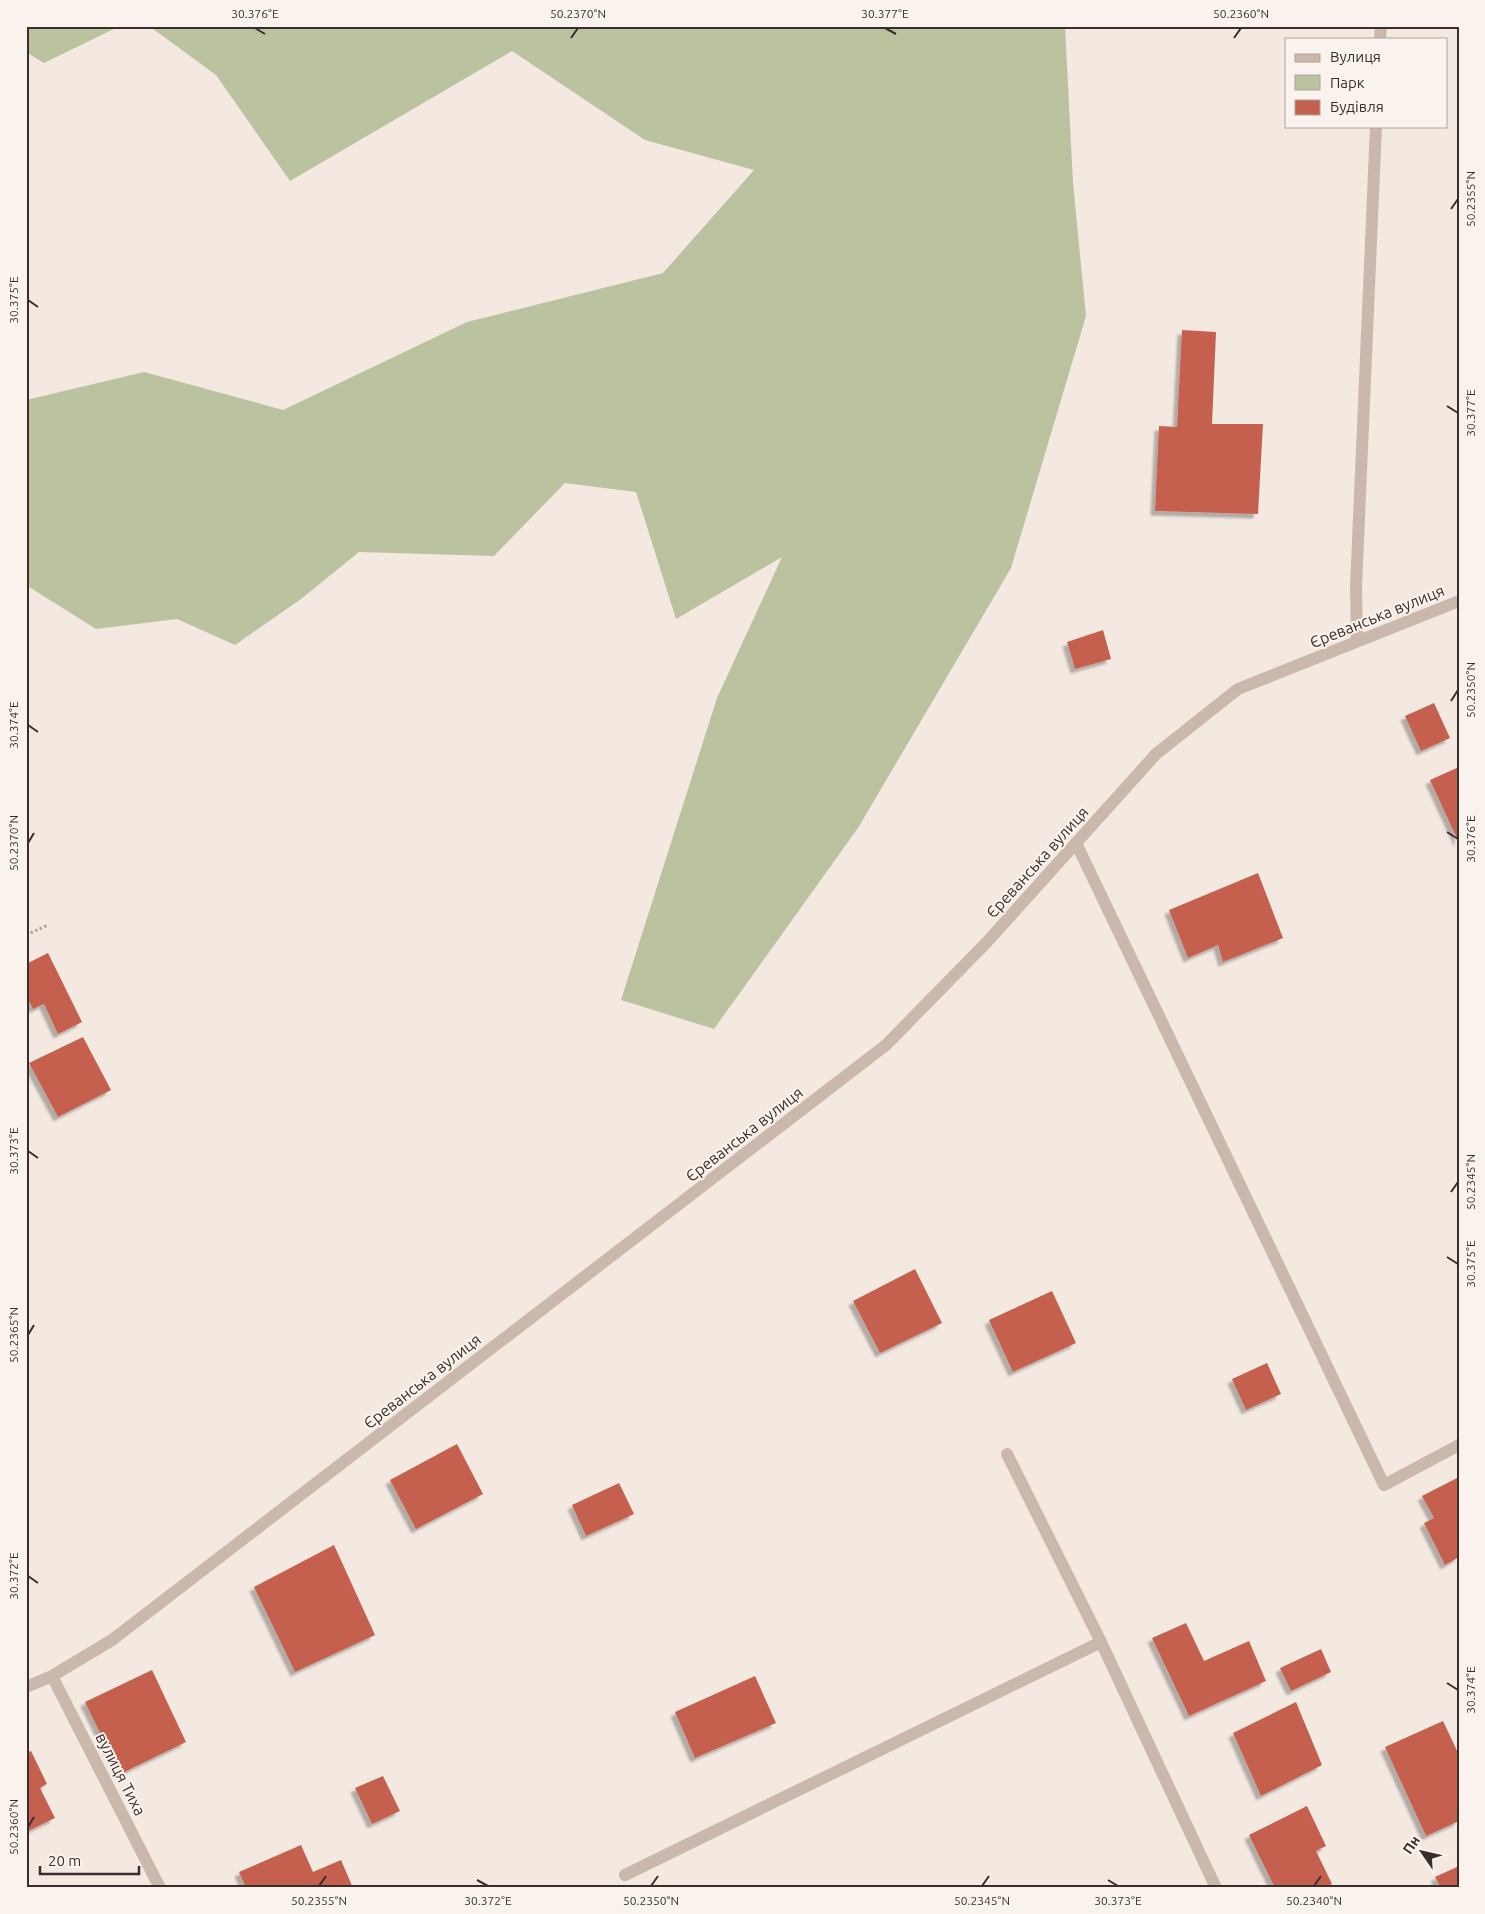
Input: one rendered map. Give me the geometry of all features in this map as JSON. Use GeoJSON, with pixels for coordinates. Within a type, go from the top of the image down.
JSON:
{"type":"FeatureCollection","features":[{"type":"Feature","properties":{"kind":"street"},"geometry":{"type":"LineString","coordinates":[[1357,641],[1356,587],[1376,128]]}},
{"type":"Feature","properties":{"kind":"street","name":"Єреванська вулиця"},"geometry":{"type":"LineString","coordinates":[[26,1687],[52,1676],[112,1640],[886,1045],[987,942],[1156,754],[1238,688],[1459,601]]}},
{"type":"Feature","properties":{"kind":"street"},"geometry":{"type":"LineString","coordinates":[[1076,843],[1384,1485],[1459,1445]]}},
{"type":"Feature","properties":{"kind":"street"},"geometry":{"type":"LineString","coordinates":[[1007,1454],[1101,1642],[1216,1888]]}},
{"type":"Feature","properties":{"kind":"street"},"geometry":{"type":"LineString","coordinates":[[625,1875],[1101,1642]]}},
{"type":"Feature","properties":{"kind":"street","name":"вулиця Тиха"},"geometry":{"type":"LineString","coordinates":[[52,1676],[160,1888]]}},
{"type":"Feature","properties":{"kind":"path"},"geometry":{"type":"LineString","coordinates":[[26,934],[48,925]]}},
{"type":"Feature","properties":{"kind":"green space"},"geometry":{"type":"Polygon","coordinates":[[[26,26],[120,26],[44,63],[26,52],[26,26]]]}},
{"type":"Feature","properties":{"kind":"green space"},"geometry":{"type":"Polygon","coordinates":[[[149,26],[1065,26],[1073,183],[1086,316],[1011,568],[858,828],[714,1029],[621,1000],[717,698],[782,557],[676,619],[636,492],[565,483],[494,556],[359,552],[301,599],[235,645],[177,619],[96,629],[26,585],[26,400],[144,372],[283,410],[467,322],[663,273],[754,170],[645,140],[512,51],[290,181],[216,75],[149,26]]]}},
{"type":"Feature","properties":{"kind":"building"},"geometry":{"type":"Polygon","coordinates":[[[1182,330],[1216,332],[1212,424],[1263,424],[1258,514],[1155,511],[1159,426],[1177,427],[1182,330]]]}},
{"type":"Feature","properties":{"kind":"building"},"geometry":{"type":"Polygon","coordinates":[[[1103,630],[1111,659],[1075,669],[1067,642],[1103,630]]]}},
{"type":"Feature","properties":{"kind":"building"},"geometry":{"type":"Polygon","coordinates":[[[1434,703],[1450,738],[1421,751],[1405,716],[1434,703]]]}},
{"type":"Feature","properties":{"kind":"building"},"geometry":{"type":"Polygon","coordinates":[[[1459,767],[1459,843],[1430,780],[1459,767]]]}},
{"type":"Feature","properties":{"kind":"building"},"geometry":{"type":"Polygon","coordinates":[[[1258,873],[1283,938],[1223,962],[1218,945],[1188,958],[1169,910],[1258,873]]]}},
{"type":"Feature","properties":{"kind":"building"},"geometry":{"type":"Polygon","coordinates":[[[48,953],[82,1022],[58,1034],[44,1004],[33,1009],[26,995],[26,964],[48,953]]]}},
{"type":"Feature","properties":{"kind":"building"},"geometry":{"type":"Polygon","coordinates":[[[83,1037],[111,1090],[58,1117],[29,1063],[83,1037]]]}},
{"type":"Feature","properties":{"kind":"building"},"geometry":{"type":"Polygon","coordinates":[[[915,1269],[942,1323],[880,1353],[853,1301],[915,1269]]]}},
{"type":"Feature","properties":{"kind":"building"},"geometry":{"type":"Polygon","coordinates":[[[1052,1291],[1076,1343],[1013,1372],[989,1320],[1052,1291]]]}},
{"type":"Feature","properties":{"kind":"building"},"geometry":{"type":"Polygon","coordinates":[[[1267,1363],[1281,1394],[1246,1410],[1232,1379],[1267,1363]]]}},
{"type":"Feature","properties":{"kind":"building"},"geometry":{"type":"Polygon","coordinates":[[[457,1444],[483,1494],[416,1529],[390,1480],[457,1444]]]}},
{"type":"Feature","properties":{"kind":"building"},"geometry":{"type":"Polygon","coordinates":[[[1459,1477],[1459,1557],[1445,1565],[1424,1523],[1434,1518],[1422,1496],[1459,1477]]]}},
{"type":"Feature","properties":{"kind":"building"},"geometry":{"type":"Polygon","coordinates":[[[619,1483],[634,1514],[586,1536],[572,1505],[619,1483]]]}},
{"type":"Feature","properties":{"kind":"building"},"geometry":{"type":"Polygon","coordinates":[[[334,1545],[375,1635],[295,1672],[254,1587],[334,1545]]]}},
{"type":"Feature","properties":{"kind":"building"},"geometry":{"type":"Polygon","coordinates":[[[1186,1623],[1204,1661],[1249,1641],[1266,1681],[1189,1716],[1152,1638],[1186,1623]]]}},
{"type":"Feature","properties":{"kind":"building"},"geometry":{"type":"Polygon","coordinates":[[[1321,1649],[1331,1672],[1291,1691],[1280,1668],[1321,1649]]]}},
{"type":"Feature","properties":{"kind":"building"},"geometry":{"type":"Polygon","coordinates":[[[152,1670],[186,1742],[120,1774],[85,1702],[152,1670]]]}},
{"type":"Feature","properties":{"kind":"building"},"geometry":{"type":"Polygon","coordinates":[[[755,1676],[776,1723],[695,1758],[675,1712],[755,1676]]]}},
{"type":"Feature","properties":{"kind":"building"},"geometry":{"type":"Polygon","coordinates":[[[1296,1702],[1322,1765],[1261,1796],[1233,1733],[1296,1702]]]}},
{"type":"Feature","properties":{"kind":"building"},"geometry":{"type":"Polygon","coordinates":[[[1443,1721],[1459,1755],[1459,1821],[1426,1836],[1385,1747],[1443,1721]]]}},
{"type":"Feature","properties":{"kind":"building"},"geometry":{"type":"Polygon","coordinates":[[[31,1751],[47,1784],[40,1788],[55,1818],[26,1832],[26,1753],[31,1751]]]}},
{"type":"Feature","properties":{"kind":"building"},"geometry":{"type":"Polygon","coordinates":[[[383,1776],[400,1811],[372,1824],[355,1788],[383,1776]]]}},
{"type":"Feature","properties":{"kind":"building"},"geometry":{"type":"Polygon","coordinates":[[[1307,1806],[1326,1846],[1316,1851],[1332,1884],[1324,1888],[1275,1888],[1249,1835],[1307,1806]]]}},
{"type":"Feature","properties":{"kind":"building"},"geometry":{"type":"Polygon","coordinates":[[[301,1845],[313,1872],[341,1860],[353,1888],[246,1888],[239,1872],[301,1845]]]}},
{"type":"Feature","properties":{"kind":"building"},"geometry":{"type":"Polygon","coordinates":[[[1459,1866],[1459,1888],[1441,1888],[1435,1877],[1459,1866]]]}}]}
